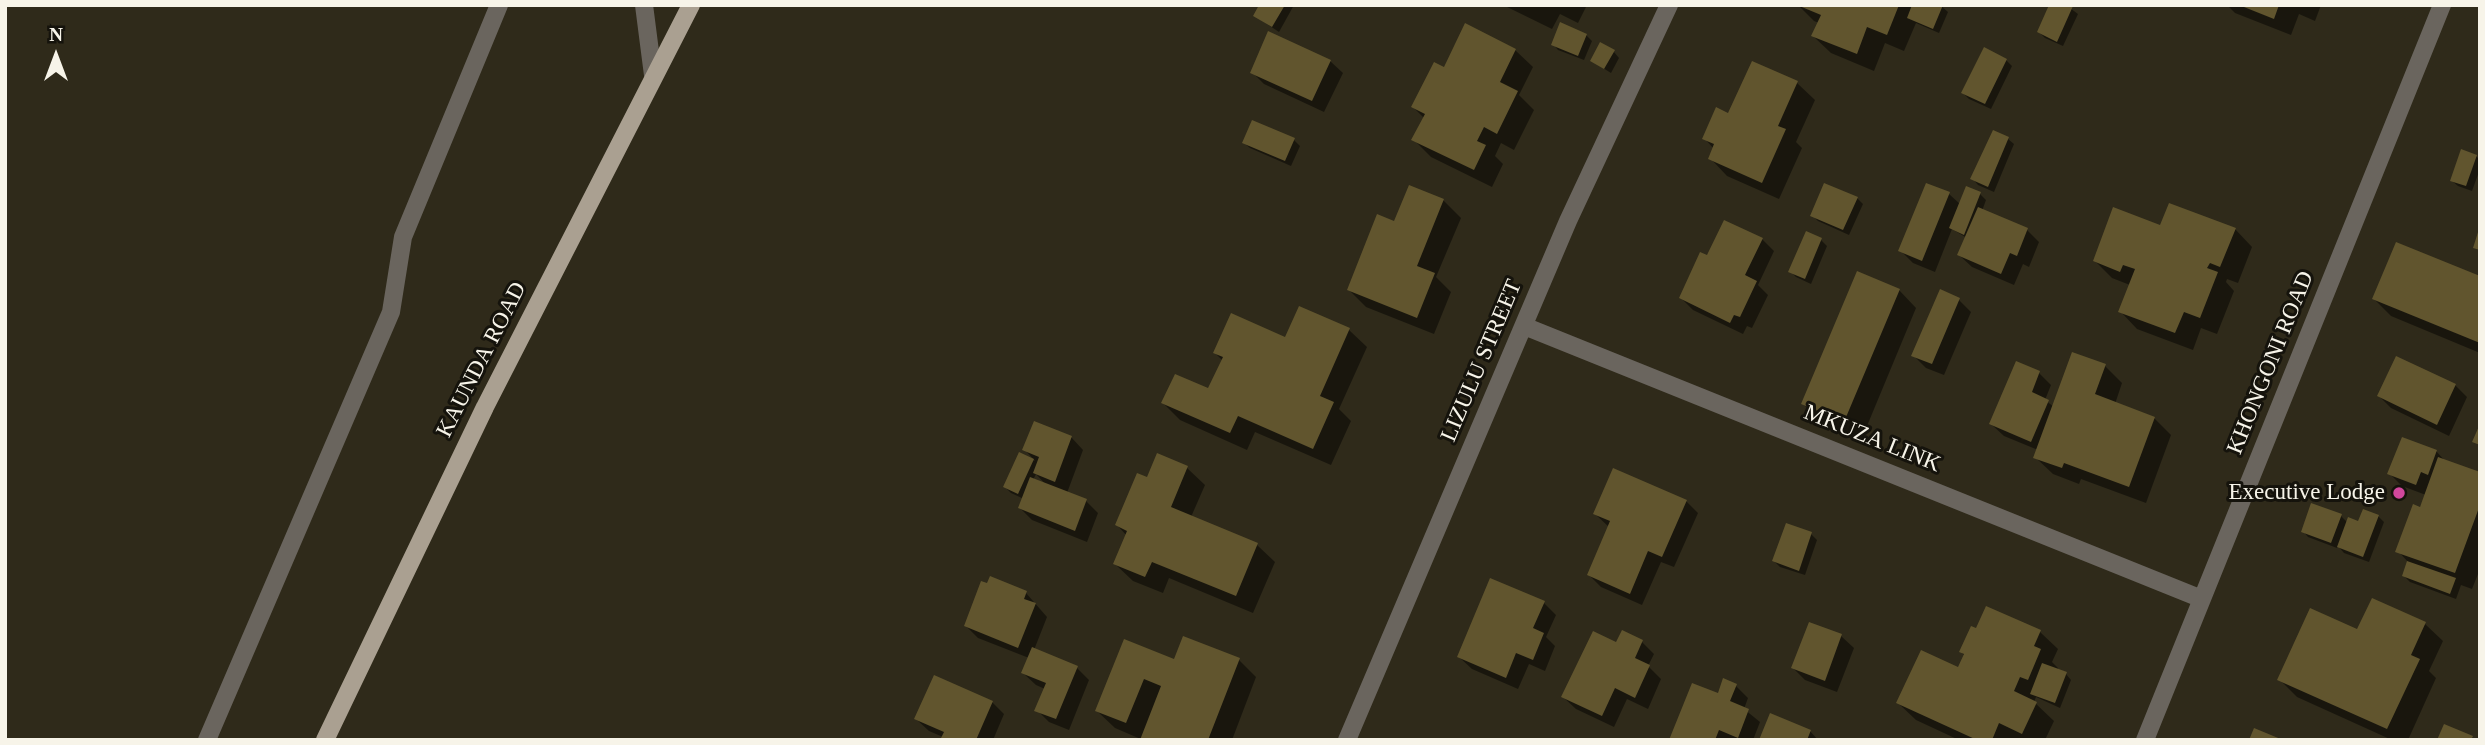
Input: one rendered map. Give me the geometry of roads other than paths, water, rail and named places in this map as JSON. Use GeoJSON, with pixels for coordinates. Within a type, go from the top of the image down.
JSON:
{"type":"FeatureCollection","features":[{"type":"Feature","properties":{"kind":"main road","name":"KAUNDA ROAD"},"geometry":{"type":"LineString","coordinates":[[326,740],[485,407],[691,5]]}},
{"type":"Feature","properties":{"kind":"street"},"geometry":{"type":"LineString","coordinates":[[207,740],[391,312],[403,237],[499,5]]}},
{"type":"Feature","properties":{"kind":"street"},"geometry":{"type":"LineString","coordinates":[[644,5],[653,75]]}},
{"type":"Feature","properties":{"kind":"street","name":"LIZULU STREET"},"geometry":{"type":"LineString","coordinates":[[1347,740],[1568,221],[1668,5]]}},
{"type":"Feature","properties":{"kind":"street","name":"KHONGONI ROAD"},"geometry":{"type":"LineString","coordinates":[[2145,740],[2442,5]]}},
{"type":"Feature","properties":{"kind":"street","name":"MKUZA LINK"},"geometry":{"type":"LineString","coordinates":[[1524,326],[2202,599]]}},
{"type":"Feature","properties":{"kind":"place","name":"Executive Lodge"},"geometry":{"type":"Point","coordinates":[2399,493]}}]}
